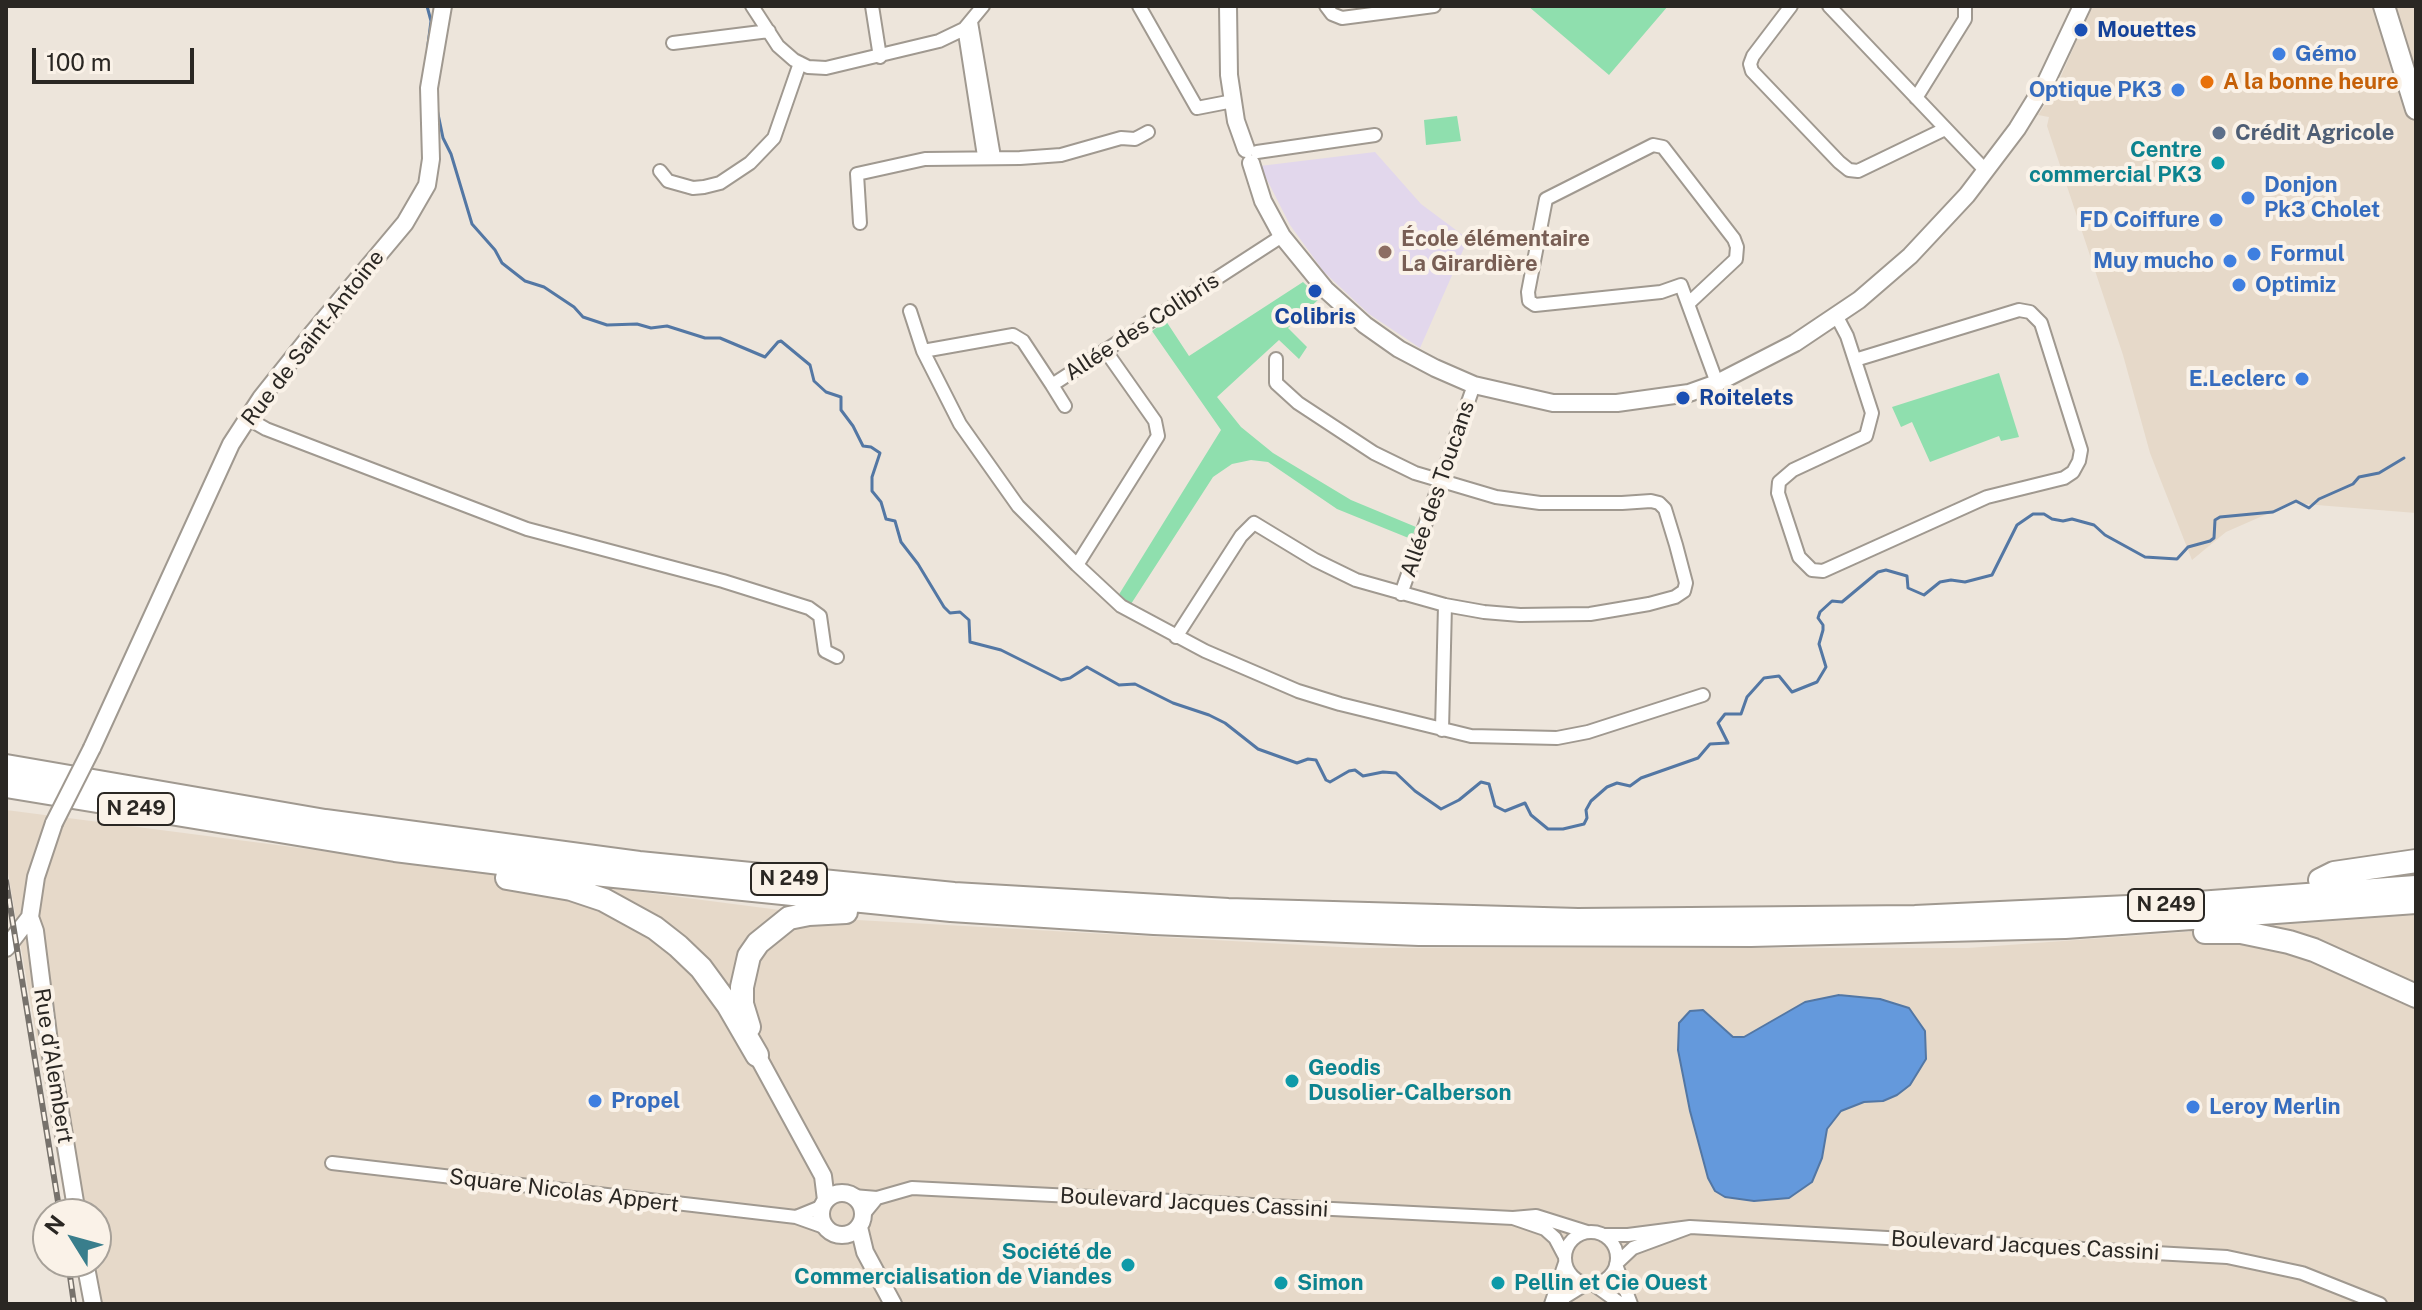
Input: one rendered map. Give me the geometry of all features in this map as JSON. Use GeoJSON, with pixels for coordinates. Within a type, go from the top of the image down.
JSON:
{"type":"FeatureCollection","features":[{"type":"Feature","properties":{"kind":"highway","name":"N 249"},"geometry":{"type":"LineString","coordinates":[[6,766],[220,804],[490,845],[669,867],[929,892],[1199,909],[1436,918],[1678,920],[1915,917],[2171,905],[2416,887]]}},
{"type":"Feature","properties":{"kind":"highway","name":"N 249"},"geometry":{"type":"LineString","coordinates":[[6,786],[395,850],[692,885],[951,910],[1244,927],[1483,935],[1751,935],[2065,927],[2416,902]]}},
{"type":"Feature","properties":{"kind":"highway","name":"N 249"},"geometry":{"type":"LineString","coordinates":[[395,850],[411,860],[571,889],[635,915],[678,946],[701,968],[728,1005],[757,1055]]}},
{"type":"Feature","properties":{"kind":"highway","name":"N 249"},"geometry":{"type":"LineString","coordinates":[[2320,880],[2334,873],[2416,861]]}},
{"type":"Feature","properties":{"kind":"highway","name":"N 249"},"geometry":{"type":"LineString","coordinates":[[1915,917],[1931,907],[2416,872]]}},
{"type":"Feature","properties":{"kind":"highway","name":"N 249"},"geometry":{"type":"LineString","coordinates":[[757,1055],[742,1004],[744,971],[758,943],[779,924],[789,918],[809,914],[840,912],[937,917],[951,910]]}},
{"type":"Feature","properties":{"kind":"highway","name":"N 249"},"geometry":{"type":"LineString","coordinates":[[2065,927],[2082,934],[2241,932],[2275,938],[2314,950],[2416,996]]}},
{"type":"Feature","properties":{"kind":"main road"},"geometry":{"type":"LineString","coordinates":[[2384,6],[2416,109]]}},
{"type":"Feature","properties":{"kind":"main road"},"geometry":{"type":"LineString","coordinates":[[2398,6],[2416,63]]}},
{"type":"Feature","properties":{"kind":"street","name":"Rue de Saint-Antoine"},"geometry":{"type":"LineString","coordinates":[[30,917],[36,877],[54,823],[92,748],[218,472],[247,418],[405,223],[427,185],[431,159],[429,88],[443,6]]}},
{"type":"Feature","properties":{"kind":"street"},"geometry":{"type":"LineString","coordinates":[[872,6],[880,57]]}},
{"type":"Feature","properties":{"kind":"street"},"geometry":{"type":"LineString","coordinates":[[755,7],[778,46],[808,67],[826,68],[939,41],[968,26],[983,6]]}},
{"type":"Feature","properties":{"kind":"street"},"geometry":{"type":"LineString","coordinates":[[1139,6],[1197,108],[1233,101]]}},
{"type":"Feature","properties":{"kind":"street"},"geometry":{"type":"LineString","coordinates":[[1228,6],[1227,51],[1236,121],[1251,154],[1263,201],[1282,236],[1326,290],[1365,325],[1399,349],[1474,385],[1553,403],[1586,404],[1686,393],[1717,383],[1783,350],[1837,317],[1938,229],[1986,171],[2036,99],[2082,6]]}},
{"type":"Feature","properties":{"kind":"street"},"geometry":{"type":"LineString","coordinates":[[1326,6],[1332,14],[1342,18],[1434,6]]}},
{"type":"Feature","properties":{"kind":"street"},"geometry":{"type":"LineString","coordinates":[[1791,6],[1750,64],[1752,71],[1849,170],[1858,171],[1945,129]]}},
{"type":"Feature","properties":{"kind":"street"},"geometry":{"type":"LineString","coordinates":[[1829,6],[1986,171]]}},
{"type":"Feature","properties":{"kind":"street"},"geometry":{"type":"LineString","coordinates":[[1916,98],[1965,19],[1965,6]]}},
{"type":"Feature","properties":{"kind":"street"},"geometry":{"type":"LineString","coordinates":[[968,26],[989,157]]}},
{"type":"Feature","properties":{"kind":"street"},"geometry":{"type":"LineString","coordinates":[[673,43],[769,31]]}},
{"type":"Feature","properties":{"kind":"street"},"geometry":{"type":"LineString","coordinates":[[660,171],[668,181],[693,188],[720,183],[750,163],[774,138],[800,63]]}},
{"type":"Feature","properties":{"kind":"street"},"geometry":{"type":"LineString","coordinates":[[860,223],[857,174],[925,159],[1061,155],[1121,138],[1135,139],[1148,132]]}},
{"type":"Feature","properties":{"kind":"street"},"geometry":{"type":"LineString","coordinates":[[1251,154],[1375,135]]}},
{"type":"Feature","properties":{"kind":"street"},"geometry":{"type":"LineString","coordinates":[[1689,303],[1736,259],[1737,247],[1663,147],[1653,145],[1546,199],[1528,292],[1529,301],[1535,305],[1551,304],[1661,292],[1681,285],[1717,383]]}},
{"type":"Feature","properties":{"kind":"street","name":"Allée des Colibris"},"geometry":{"type":"LineString","coordinates":[[923,351],[1013,335],[1023,341],[1052,385],[1282,236]]}},
{"type":"Feature","properties":{"kind":"street"},"geometry":{"type":"LineString","coordinates":[[1837,317],[1847,336],[1872,413],[1866,436],[1793,470],[1779,482],[1778,493],[1799,557],[1812,570],[1823,571],[1987,497],[2064,478],[2073,472],[2079,461],[2081,450],[2046,338],[2041,323],[2030,312],[2019,310],[1855,360]]}},
{"type":"Feature","properties":{"kind":"street"},"geometry":{"type":"LineString","coordinates":[[910,311],[923,351],[960,424],[1018,506],[1121,606],[1176,637],[1298,691],[1471,736],[1557,738],[1588,732],[1703,695]]}},
{"type":"Feature","properties":{"kind":"street"},"geometry":{"type":"LineString","coordinates":[[1077,565],[1158,436],[1155,421],[1105,350]]}},
{"type":"Feature","properties":{"kind":"street"},"geometry":{"type":"LineString","coordinates":[[1176,637],[1241,536],[1254,523],[1315,560],[1356,580],[1445,605],[1520,615],[1590,614],[1675,597],[1684,591],[1686,583],[1665,509],[1659,503],[1540,503],[1496,497],[1441,481],[1374,453],[1298,403],[1276,383],[1276,359]]}},
{"type":"Feature","properties":{"kind":"street"},"geometry":{"type":"LineString","coordinates":[[1052,385],[1065,406]]}},
{"type":"Feature","properties":{"kind":"street","name":"Allée des Toucans"},"geometry":{"type":"LineString","coordinates":[[1401,594],[1474,385]]}},
{"type":"Feature","properties":{"kind":"street"},"geometry":{"type":"LineString","coordinates":[[247,418],[266,429],[527,529],[723,581],[809,608],[820,616],[825,651],[837,657]]}},
{"type":"Feature","properties":{"kind":"street"},"geometry":{"type":"LineString","coordinates":[[1442,730],[1445,605]]}},
{"type":"Feature","properties":{"kind":"street"},"geometry":{"type":"LineString","coordinates":[[6,948],[30,917]]}},
{"type":"Feature","properties":{"kind":"street","name":"Rue d’Alembert"},"geometry":{"type":"LineString","coordinates":[[30,917],[35,931],[50,1050],[74,1198]]}},
{"type":"Feature","properties":{"kind":"street"},"geometry":{"type":"LineString","coordinates":[[757,1055],[823,1176],[862,1206],[865,1252],[893,1304]]}},
{"type":"Feature","properties":{"kind":"street","name":"Square Nicolas Appert"},"geometry":{"type":"LineString","coordinates":[[332,1163],[796,1217],[834,1232]]}},
{"type":"Feature","properties":{"kind":"street"},"geometry":{"type":"LineString","coordinates":[[823,1176],[821,1215],[834,1232],[865,1252]]}},
{"type":"Feature","properties":{"kind":"street","name":"Boulevard Jacques Cassini"},"geometry":{"type":"LineString","coordinates":[[848,1194],[877,1198],[912,1188],[1513,1218],[1536,1216],[1587,1232]]}},
{"type":"Feature","properties":{"kind":"street"},"geometry":{"type":"LineString","coordinates":[[824,1203],[833,1195],[848,1194]]}},
{"type":"Feature","properties":{"kind":"street"},"geometry":{"type":"LineString","coordinates":[[834,1232],[853,1232],[877,1198]]}},
{"type":"Feature","properties":{"kind":"street","name":"Square Nicolas Appert"},"geometry":{"type":"LineString","coordinates":[[796,1217],[824,1203]]}},
{"type":"Feature","properties":{"kind":"street","name":"Boulevard Jacques Cassini"},"geometry":{"type":"LineString","coordinates":[[1513,1218],[1545,1229],[1555,1238],[1564,1259]]}},
{"type":"Feature","properties":{"kind":"street","name":"Boulevard Jacques Cassini"},"geometry":{"type":"LineString","coordinates":[[1616,1265],[1633,1248],[1690,1227]]}},
{"type":"Feature","properties":{"kind":"street","name":"Boulevard Jacques Cassini"},"geometry":{"type":"LineString","coordinates":[[1603,1235],[1690,1227],[2227,1257],[2302,1273],[2354,1294]]}},
{"type":"Feature","properties":{"kind":"street"},"geometry":{"type":"LineString","coordinates":[[1551,1304],[1572,1240],[1587,1232],[1603,1235],[1615,1247],[1616,1265],[1631,1304]]}},
{"type":"Feature","properties":{"kind":"street"},"geometry":{"type":"LineString","coordinates":[[1564,1259],[1572,1277],[1590,1284],[1621,1304]]}},
{"type":"Feature","properties":{"kind":"street"},"geometry":{"type":"LineString","coordinates":[[1559,1304],[1565,1297],[1607,1279],[1616,1265]]}},
{"type":"Feature","properties":{"kind":"street"},"geometry":{"type":"LineString","coordinates":[[88,1278],[93,1304]]}},
{"type":"Feature","properties":{"kind":"street"},"geometry":{"type":"LineString","coordinates":[[2354,1294],[2367,1304]]}},
{"type":"Feature","properties":{"kind":"street"},"geometry":{"type":"LineString","coordinates":[[2354,1294],[2380,1304]]}},
{"type":"Feature","properties":{"kind":"shaded area","name":"Centre commercial PK3"},"geometry":{"type":"Polygon","coordinates":[[[2092,6],[2413,6],[2416,14],[2416,513],[2292,503],[2226,532],[2192,560],[2150,453],[2123,355],[2047,126],[2049,117],[2038,115],[2054,92],[2092,6]]]}},
{"type":"Feature","properties":{"kind":"shaded area","name":"École élémentaire La Girardière"},"geometry":{"type":"Polygon","coordinates":[[[1375,152],[1421,204],[1468,239],[1420,348],[1369,314],[1324,272],[1290,225],[1260,166],[1375,152]]]}},
{"type":"Feature","properties":{"kind":"shaded area"},"geometry":{"type":"Polygon","coordinates":[[[6,810],[857,920],[1357,948],[1968,948],[2416,915],[2416,1304],[83,1304],[79,1278],[112,1278],[112,1198],[64,1198],[6,861],[6,810]]]}},
{"type":"Feature","properties":{"kind":"green space"},"geometry":{"type":"Polygon","coordinates":[[[1528,6],[1668,6],[1609,75],[1528,6]]]}},
{"type":"Feature","properties":{"kind":"green space"},"geometry":{"type":"Polygon","coordinates":[[[1457,116],[1461,141],[1426,145],[1424,120],[1457,116]]]}},
{"type":"Feature","properties":{"kind":"green space"},"geometry":{"type":"Polygon","coordinates":[[[1303,282],[1320,298],[1288,328],[1307,347],[1299,359],[1279,340],[1217,397],[1241,427],[1273,453],[1351,500],[1416,527],[1411,539],[1337,509],[1268,462],[1251,460],[1232,464],[1213,477],[1131,604],[1118,596],[1221,430],[1152,331],[1166,321],[1189,356],[1303,282]]]}},
{"type":"Feature","properties":{"kind":"green space"},"geometry":{"type":"Polygon","coordinates":[[[1999,373],[2019,437],[2001,441],[1999,436],[1930,462],[1912,422],[1901,427],[1892,407],[1999,373]]]}},
{"type":"Feature","properties":{"kind":"water"},"geometry":{"type":"Polygon","coordinates":[[[1839,995],[1880,999],[1909,1008],[1925,1031],[1926,1059],[1910,1085],[1897,1095],[1841,1111],[1827,1129],[1822,1158],[1812,1182],[1789,1198],[1754,1201],[1725,1197],[1715,1191],[1708,1178],[1690,1111],[1678,1050],[1679,1023],[1690,1011],[1703,1010],[1733,1037],[1744,1037],[1805,1002],[1839,995]]]}},
{"type":"Feature","properties":{"kind":"waterway"},"geometry":{"type":"LineString","coordinates":[[427,6],[431,21],[428,45]]}},
{"type":"Feature","properties":{"kind":"waterway"},"geometry":{"type":"LineString","coordinates":[[437,109],[443,138],[451,154],[472,224],[502,263],[525,281],[544,287],[574,307],[583,317],[607,325],[667,326],[705,338],[720,338],[765,357],[781,341],[810,365],[814,381],[826,392],[841,397],[841,410],[863,446],[880,453],[872,477],[872,491],[881,502],[886,519],[895,521],[901,542],[944,607],[950,613],[960,612],[969,620],[970,642],[1001,650],[1061,680],[1087,667],[1119,685],[1135,684],[1225,723],[1258,749],[1297,763],[1316,760],[1330,782],[1355,770],[1363,776],[1396,773],[1441,809],[1459,800],[1481,782],[1489,784],[1495,806],[1505,811],[1525,803],[1531,815],[1548,829],[1584,824],[1591,801],[1607,787],[1617,783],[1630,786],[1641,778],[1698,758],[1710,744],[1728,743],[1718,723],[1725,714],[1741,714],[1747,697],[1764,678],[1779,676],[1792,692],[1817,682],[1826,667],[1819,644],[1823,630],[1818,618],[1820,612],[1832,601],[1842,602],[1878,572],[1886,570],[1907,576],[1908,588],[1924,595],[1940,582],[1965,582],[1992,575],[2017,525],[2033,514],[2094,525],[2105,535],[2145,557],[2177,559],[2188,547],[2214,538],[2215,520],[2220,517],[2273,512],[2296,501],[2309,508],[2319,499],[2353,484],[2359,477],[2379,473],[2404,458]]}},
{"type":"Feature","properties":{"kind":"railway"},"geometry":{"type":"LineString","coordinates":[[6,881],[57,1198]]}},
{"type":"Feature","properties":{"kind":"railway"},"geometry":{"type":"LineString","coordinates":[[70,1278],[74,1304]]}},
{"type":"Feature","properties":{"kind":"place","name":"Mouettes"},"geometry":{"type":"Point","coordinates":[2081,30]}},
{"type":"Feature","properties":{"kind":"place","name":"Gémo"},"geometry":{"type":"Point","coordinates":[2279,54]}},
{"type":"Feature","properties":{"kind":"place","name":"A la bonne heure"},"geometry":{"type":"Point","coordinates":[2207,82]}},
{"type":"Feature","properties":{"kind":"place","name":"Optique PK3"},"geometry":{"type":"Point","coordinates":[2178,90]}},
{"type":"Feature","properties":{"kind":"place","name":"Crédit Agricole"},"geometry":{"type":"Point","coordinates":[2219,133]}},
{"type":"Feature","properties":{"kind":"place","name":"Centre commercial PK3"},"geometry":{"type":"Point","coordinates":[2218,163]}},
{"type":"Feature","properties":{"kind":"place","name":"Donjon Pk3 Cholet"},"geometry":{"type":"Point","coordinates":[2248,198]}},
{"type":"Feature","properties":{"kind":"place","name":"FD Coiffure"},"geometry":{"type":"Point","coordinates":[2216,220]}},
{"type":"Feature","properties":{"kind":"place","name":"École élémentaire La Girardière"},"geometry":{"type":"Point","coordinates":[1385,252]}},
{"type":"Feature","properties":{"kind":"place","name":"Formul"},"geometry":{"type":"Point","coordinates":[2254,254]}},
{"type":"Feature","properties":{"kind":"place","name":"Muy mucho"},"geometry":{"type":"Point","coordinates":[2230,261]}},
{"type":"Feature","properties":{"kind":"place","name":"Optimiz"},"geometry":{"type":"Point","coordinates":[2239,285]}},
{"type":"Feature","properties":{"kind":"place","name":"Colibris"},"geometry":{"type":"Point","coordinates":[1315,291]}},
{"type":"Feature","properties":{"kind":"place","name":"E.Leclerc"},"geometry":{"type":"Point","coordinates":[2302,379]}},
{"type":"Feature","properties":{"kind":"place","name":"Roitelets"},"geometry":{"type":"Point","coordinates":[1683,398]}},
{"type":"Feature","properties":{"kind":"place","name":"Geodis Dusolier-Calberson"},"geometry":{"type":"Point","coordinates":[1292,1081]}},
{"type":"Feature","properties":{"kind":"place","name":"Propel"},"geometry":{"type":"Point","coordinates":[595,1101]}},
{"type":"Feature","properties":{"kind":"place","name":"Leroy Merlin"},"geometry":{"type":"Point","coordinates":[2193,1107]}},
{"type":"Feature","properties":{"kind":"place","name":"Société de Commercialisation de Viandes"},"geometry":{"type":"Point","coordinates":[1128,1265]}},
{"type":"Feature","properties":{"kind":"place","name":"Simon"},"geometry":{"type":"Point","coordinates":[1281,1283]}},
{"type":"Feature","properties":{"kind":"place","name":"Pellin et Cie Ouest"},"geometry":{"type":"Point","coordinates":[1498,1283]}}]}
